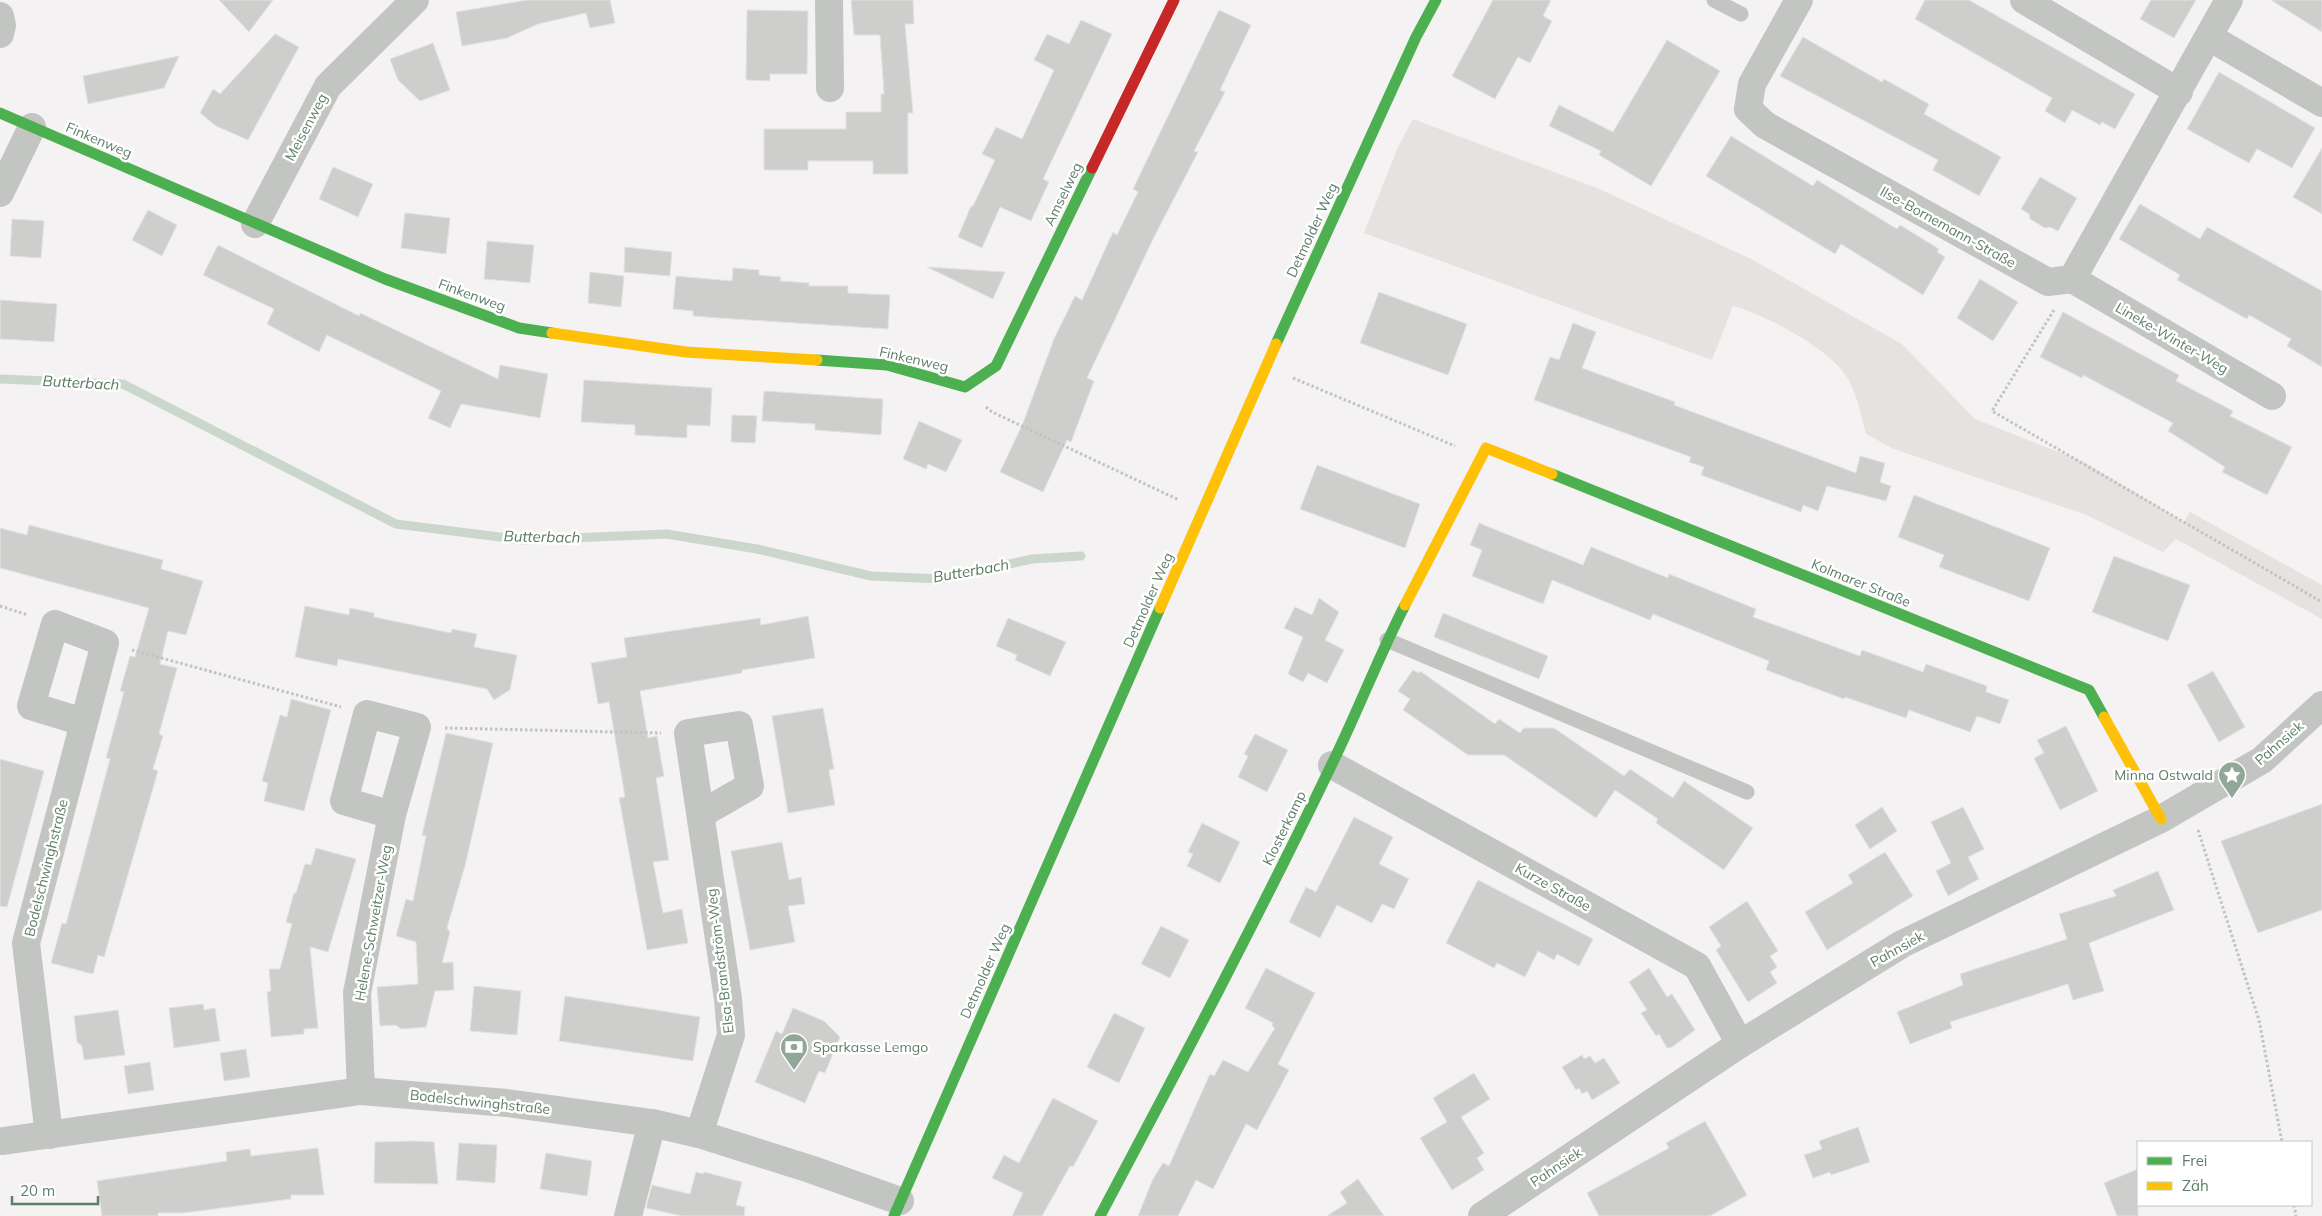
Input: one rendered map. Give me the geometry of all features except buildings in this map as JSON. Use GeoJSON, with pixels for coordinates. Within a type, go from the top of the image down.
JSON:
{"type":"FeatureCollection","features":[{"type":"Feature","properties":{"kind":"street","name":"Meisenweg"},"geometry":{"type":"LineString","coordinates":[[255,224],[328,86],[415,0]]}},
{"type":"Feature","properties":{"kind":"street"},"geometry":{"type":"LineString","coordinates":[[829,0],[830,88]]}},
{"type":"Feature","properties":{"kind":"street","name":"Amselweg"},"geometry":{"type":"LineString","coordinates":[[965,388],[996,366],[1174,0]]}},
{"type":"Feature","properties":{"kind":"street","name":"Detmolder Weg"},"geometry":{"type":"LineString","coordinates":[[897,1208],[1266,367],[1416,38],[1436,0]]}},
{"type":"Feature","properties":{"kind":"street","name":"Ilse-Bornemann-Straße"},"geometry":{"type":"LineString","coordinates":[[1799,0],[1752,84],[1748,109],[1765,125],[2048,282],[2072,279]]}},
{"type":"Feature","properties":{"kind":"street"},"geometry":{"type":"LineString","coordinates":[[2024,0],[2179,92]]}},
{"type":"Feature","properties":{"kind":"street"},"geometry":{"type":"LineString","coordinates":[[2072,279],[2230,0]]}},
{"type":"Feature","properties":{"kind":"street"},"geometry":{"type":"LineString","coordinates":[[0,16],[2,26],[0,34]]}},
{"type":"Feature","properties":{"kind":"street"},"geometry":{"type":"LineString","coordinates":[[2208,37],[2322,103]]}},
{"type":"Feature","properties":{"kind":"street","name":"Finkenweg"},"geometry":{"type":"LineString","coordinates":[[0,113],[384,279],[519,328],[686,352],[887,365],[965,388]]}},
{"type":"Feature","properties":{"kind":"street"},"geometry":{"type":"LineString","coordinates":[[0,193],[32,127]]}},
{"type":"Feature","properties":{"kind":"street","name":"Lineke-Winter-Weg"},"geometry":{"type":"LineString","coordinates":[[2072,279],[2272,396]]}},
{"type":"Feature","properties":{"kind":"street","name":"Klosterkamp"},"geometry":{"type":"LineString","coordinates":[[1100,1216],[1241,949],[1332,765],[1387,640],[1483,453]]}},
{"type":"Feature","properties":{"kind":"street","name":"Kolmarer Straße"},"geometry":{"type":"LineString","coordinates":[[1483,453],[2089,690],[2161,819]]}},
{"type":"Feature","properties":{"kind":"street"},"geometry":{"type":"LineString","coordinates":[[83,722],[31,706],[56,624],[105,643]]}},
{"type":"Feature","properties":{"kind":"street","name":"Bodelschwinghstraße"},"geometry":{"type":"LineString","coordinates":[[49,1135],[26,944],[105,643]]}},
{"type":"Feature","properties":{"kind":"street","name":"Pahnsiek"},"geometry":{"type":"LineString","coordinates":[[1482,1216],[1740,1044],[1902,944],[2161,819],[2262,760],[2322,704]]}},
{"type":"Feature","properties":{"kind":"street"},"geometry":{"type":"LineString","coordinates":[[392,815],[344,802],[367,714],[417,727]]}},
{"type":"Feature","properties":{"kind":"street"},"geometry":{"type":"LineString","coordinates":[[688,733],[739,725],[750,786],[701,814]]}},
{"type":"Feature","properties":{"kind":"street","name":"Helene-Schweitzer-Weg"},"geometry":{"type":"LineString","coordinates":[[361,1091],[357,993],[392,815],[417,727]]}},
{"type":"Feature","properties":{"kind":"street","name":"Elsa-Brandström-Weg"},"geometry":{"type":"LineString","coordinates":[[688,733],[731,1036],[699,1134]]}},
{"type":"Feature","properties":{"kind":"street","name":"Kurze Straße"},"geometry":{"type":"LineString","coordinates":[[1332,765],[1697,966],[1740,1044]]}},
{"type":"Feature","properties":{"kind":"street","name":"Bodelschwinghstraße"},"geometry":{"type":"LineString","coordinates":[[4,1141],[361,1091],[507,1103],[652,1123],[699,1134],[810,1169],[897,1208]]}},
{"type":"Feature","properties":{"kind":"street"},"geometry":{"type":"LineString","coordinates":[[628,1216],[652,1123]]}},
{"type":"Feature","properties":{"kind":"lane"},"geometry":{"type":"LineString","coordinates":[[1714,0],[1741,14]]}},
{"type":"Feature","properties":{"kind":"lane"},"geometry":{"type":"LineString","coordinates":[[1387,640],[1747,792]]}},
{"type":"Feature","properties":{"kind":"path"},"geometry":{"type":"LineString","coordinates":[[2072,279],[1992,411],[2322,602]]}},
{"type":"Feature","properties":{"kind":"path"},"geometry":{"type":"LineString","coordinates":[[1266,367],[1483,453]]}},
{"type":"Feature","properties":{"kind":"path"},"geometry":{"type":"LineString","coordinates":[[965,388],[992,412],[1204,511]]}},
{"type":"Feature","properties":{"kind":"path"},"geometry":{"type":"LineString","coordinates":[[105,643],[367,714]]}},
{"type":"Feature","properties":{"kind":"path"},"geometry":{"type":"LineString","coordinates":[[417,727],[688,733]]}},
{"type":"Feature","properties":{"kind":"path"},"geometry":{"type":"LineString","coordinates":[[2190,802],[2259,1020],[2282,1141]]}},
{"type":"Feature","properties":{"kind":"shaded area"},"geometry":{"type":"Polygon","coordinates":[[[1413,119],[1597,188],[1751,259],[1902,344],[1975,419],[2084,462],[2184,522],[2190,512],[2322,585],[2322,619],[2176,539],[2163,552],[2084,514],[1894,449],[1866,434],[1853,389],[1837,365],[1810,343],[1778,324],[1746,310],[1733,306],[1712,360],[1364,233],[1398,147],[1413,119]]]}},
{"type":"Feature","properties":{"kind":"waterway","name":"Butterbach"},"geometry":{"type":"LineString","coordinates":[[0,379],[123,384],[396,524],[524,540],[667,534],[757,549],[871,576],[941,579],[1032,559],[1081,556]]}},
{"type":"Feature","properties":{"kind":"traffic: fast"},"geometry":{"type":"LineString","coordinates":[[1276,344],[1416,37],[1436,0]]}},
{"type":"Feature","properties":{"kind":"traffic: fast"},"geometry":{"type":"LineString","coordinates":[[0,113],[385,279],[519,328],[552,333]]}},
{"type":"Feature","properties":{"kind":"traffic: fast"},"geometry":{"type":"LineString","coordinates":[[817,360],[887,365],[965,387],[996,366],[1092,168]]}},
{"type":"Feature","properties":{"kind":"traffic: fast"},"geometry":{"type":"LineString","coordinates":[[1552,474],[2089,690],[2104,717]]}},
{"type":"Feature","properties":{"kind":"traffic: fast"},"geometry":{"type":"LineString","coordinates":[[1100,1216],[1189,1048],[1303,823],[1341,746],[1405,605]]}},
{"type":"Feature","properties":{"kind":"traffic: fast"},"geometry":{"type":"LineString","coordinates":[[894,1216],[1160,608]]}},
{"type":"Feature","properties":{"kind":"traffic: slow"},"geometry":{"type":"LineString","coordinates":[[552,333],[686,352],[817,360]]}},
{"type":"Feature","properties":{"kind":"traffic: slow"},"geometry":{"type":"LineString","coordinates":[[1160,608],[1276,344]]}},
{"type":"Feature","properties":{"kind":"traffic: slow"},"geometry":{"type":"LineString","coordinates":[[1405,605],[1486,448],[1552,474]]}},
{"type":"Feature","properties":{"kind":"traffic: slow"},"geometry":{"type":"LineString","coordinates":[[2104,717],[2161,819]]}},
{"type":"Feature","properties":{"kind":"traffic: jam"},"geometry":{"type":"LineString","coordinates":[[1092,168],[1174,0]]}},
{"type":"Feature","properties":{"kind":"place","name":"Minna Ostwald"},"geometry":{"type":"Point","coordinates":[2232,799]}},
{"type":"Feature","properties":{"kind":"place","name":"Sparkasse Lemgo"},"geometry":{"type":"Point","coordinates":[794,1071]}}]}
